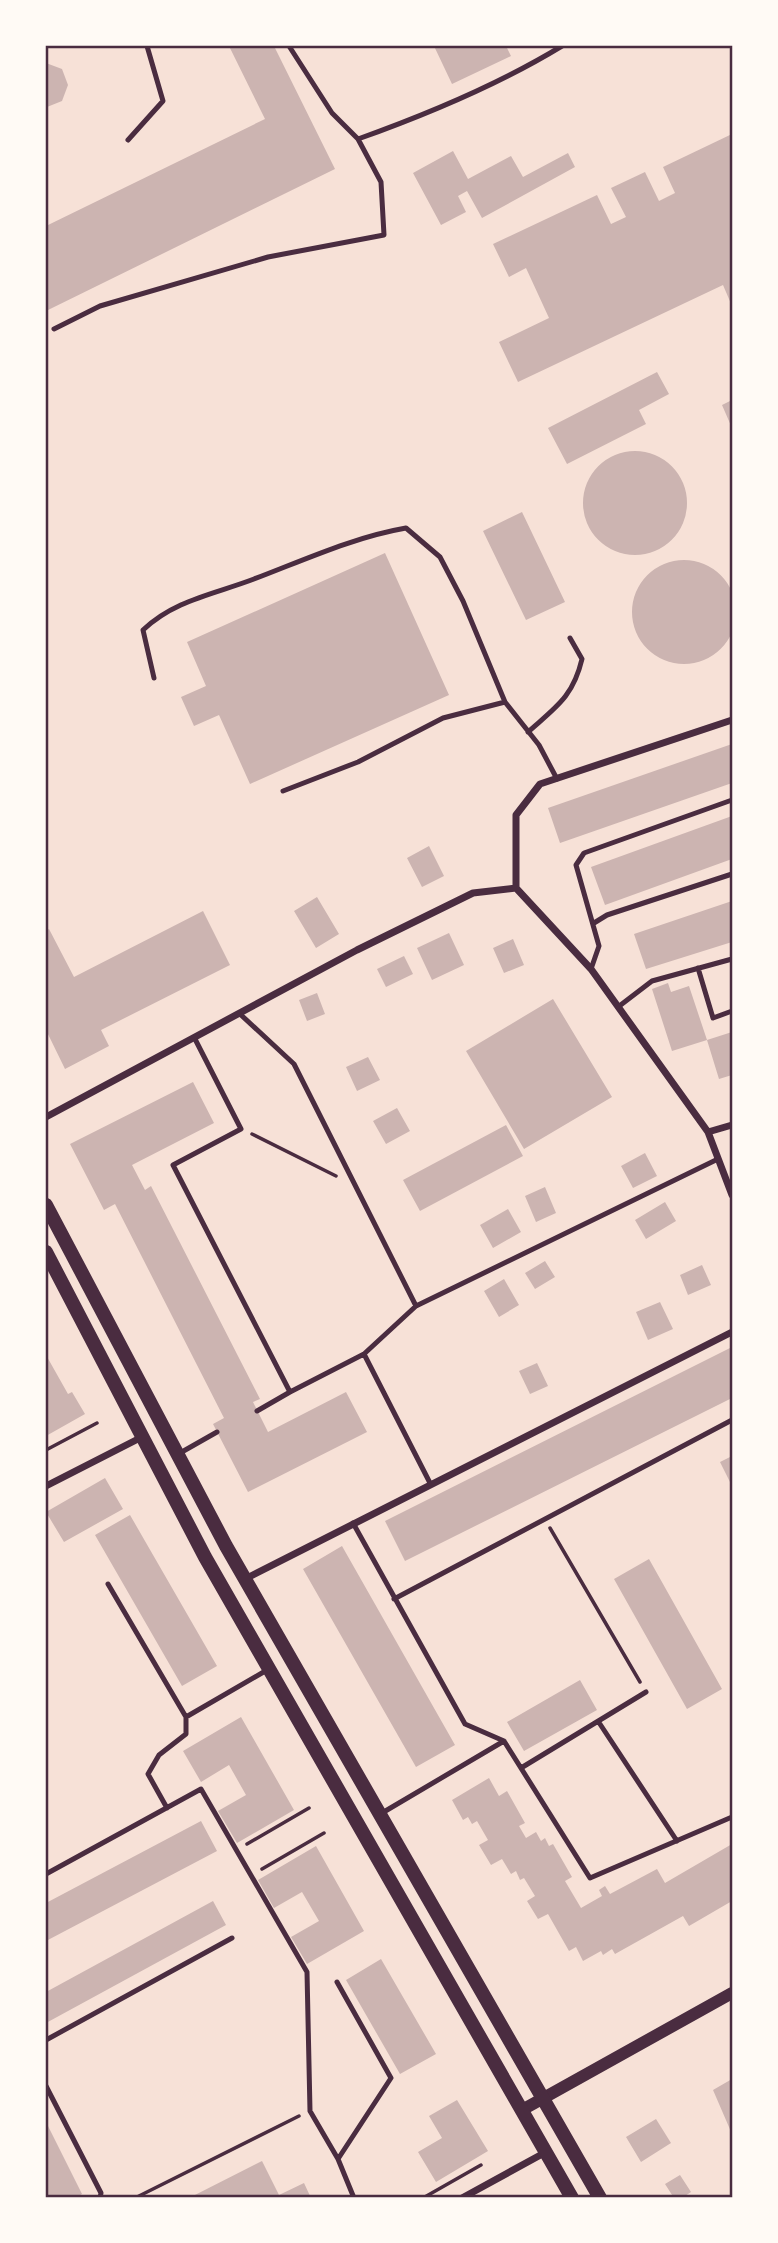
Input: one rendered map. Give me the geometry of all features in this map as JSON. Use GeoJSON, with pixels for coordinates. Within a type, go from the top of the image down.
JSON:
{"type":"FeatureCollection","features":[{"type":"Feature","properties":{"kind":"main road"},"geometry":{"type":"LineString","coordinates":[[46,1205],[176,1454],[245,1579],[378,1815],[600,2197]]}},
{"type":"Feature","properties":{"kind":"main road"},"geometry":{"type":"LineString","coordinates":[[46,1252],[142,1437],[269,1669],[572,2197]]}},
{"type":"Feature","properties":{"kind":"street"},"geometry":{"type":"LineString","coordinates":[[733,720],[540,785],[516,815],[516,888],[591,969],[708,1132],[733,1195]]}},
{"type":"Feature","properties":{"kind":"street"},"geometry":{"type":"LineString","coordinates":[[46,1117],[357,950],[473,892],[516,888]]}},
{"type":"Feature","properties":{"kind":"street"},"geometry":{"type":"LineString","coordinates":[[708,1132],[733,1125]]}},
{"type":"Feature","properties":{"kind":"street"},"geometry":{"type":"LineString","coordinates":[[245,1579],[430,1483],[733,1332]]}},
{"type":"Feature","properties":{"kind":"street"},"geometry":{"type":"LineString","coordinates":[[46,1486],[142,1437]]}},
{"type":"Feature","properties":{"kind":"street"},"geometry":{"type":"LineString","coordinates":[[522,2110],[733,1993]]}},
{"type":"Feature","properties":{"kind":"street"},"geometry":{"type":"LineString","coordinates":[[462,2197],[546,2152]]}},
{"type":"Feature","properties":{"kind":"lane"},"geometry":{"type":"LineString","coordinates":[[128,140],[163,102],[147,46]]}},
{"type":"Feature","properties":{"kind":"lane"},"geometry":{"type":"LineString","coordinates":[[54,329],[100,306],[268,257],[384,235],[381,182],[358,139],[332,113],[289,46]]}},
{"type":"Feature","properties":{"kind":"lane"},"geometry":{"type":"LineString","coordinates":[[358,139],[407,121],[527,67],[562,46]]}},
{"type":"Feature","properties":{"kind":"lane"},"geometry":{"type":"LineString","coordinates":[[153,678],[143,630],[156,617],[215,589],[240,584],[376,533],[407,528],[440,557],[463,601],[505,702],[528,732],[557,779]]}},
{"type":"Feature","properties":{"kind":"lane"},"geometry":{"type":"LineString","coordinates":[[528,732],[559,705],[576,683],[582,659],[570,638]]}},
{"type":"Feature","properties":{"kind":"lane"},"geometry":{"type":"LineString","coordinates":[[283,791],[358,762],[443,718],[505,702]]}},
{"type":"Feature","properties":{"kind":"lane"},"geometry":{"type":"LineString","coordinates":[[591,969],[599,946],[576,865],[584,853],[733,800]]}},
{"type":"Feature","properties":{"kind":"lane"},"geometry":{"type":"LineString","coordinates":[[594,923],[607,915],[733,874]]}},
{"type":"Feature","properties":{"kind":"lane"},"geometry":{"type":"LineString","coordinates":[[618,1007],[652,981],[733,959]]}},
{"type":"Feature","properties":{"kind":"lane"},"geometry":{"type":"LineString","coordinates":[[698,968],[713,1018],[733,1011]]}},
{"type":"Feature","properties":{"kind":"lane"},"geometry":{"type":"LineString","coordinates":[[240,1014],[294,1064],[416,1306]]}},
{"type":"Feature","properties":{"kind":"lane"},"geometry":{"type":"LineString","coordinates":[[195,1039],[241,1129],[173,1165],[290,1392]]}},
{"type":"Feature","properties":{"kind":"lane"},"geometry":{"type":"LineString","coordinates":[[257,1411],[364,1354],[416,1306],[718,1159]]}},
{"type":"Feature","properties":{"kind":"lane"},"geometry":{"type":"LineString","coordinates":[[364,1354],[430,1483]]}},
{"type":"Feature","properties":{"kind":"lane"},"geometry":{"type":"LineString","coordinates":[[394,1599],[733,1420]]}},
{"type":"Feature","properties":{"kind":"lane"},"geometry":{"type":"LineString","coordinates":[[176,1454],[217,1432]]}},
{"type":"Feature","properties":{"kind":"lane"},"geometry":{"type":"LineString","coordinates":[[353,1523],[465,1724],[504,1741],[590,1878],[733,1817]]}},
{"type":"Feature","properties":{"kind":"lane"},"geometry":{"type":"LineString","coordinates":[[108,1584],[186,1717],[186,1734],[159,1755],[148,1774],[167,1808]]}},
{"type":"Feature","properties":{"kind":"lane"},"geometry":{"type":"LineString","coordinates":[[186,1717],[269,1669]]}},
{"type":"Feature","properties":{"kind":"lane"},"geometry":{"type":"LineString","coordinates":[[521,1768],[646,1692]]}},
{"type":"Feature","properties":{"kind":"lane"},"geometry":{"type":"LineString","coordinates":[[598,1721],[677,1840]]}},
{"type":"Feature","properties":{"kind":"lane"},"geometry":{"type":"LineString","coordinates":[[378,1815],[504,1741]]}},
{"type":"Feature","properties":{"kind":"lane"},"geometry":{"type":"LineString","coordinates":[[46,1874],[201,1789],[307,1972],[310,2111],[338,2159],[354,2197]]}},
{"type":"Feature","properties":{"kind":"lane"},"geometry":{"type":"LineString","coordinates":[[46,2040],[232,1938]]}},
{"type":"Feature","properties":{"kind":"lane"},"geometry":{"type":"LineString","coordinates":[[337,1982],[391,2078],[338,2159]]}},
{"type":"Feature","properties":{"kind":"lane"},"geometry":{"type":"LineString","coordinates":[[46,2086],[101,2193],[100,2197]]}},
{"type":"Feature","properties":{"kind":"path"},"geometry":{"type":"LineString","coordinates":[[241,1129],[355,1185]]}},
{"type":"Feature","properties":{"kind":"path"},"geometry":{"type":"LineString","coordinates":[[46,1450],[97,1423]]}},
{"type":"Feature","properties":{"kind":"path"},"geometry":{"type":"LineString","coordinates":[[545,1519],[646,1692]]}},
{"type":"Feature","properties":{"kind":"path"},"geometry":{"type":"LineString","coordinates":[[236,1850],[309,1808]]}},
{"type":"Feature","properties":{"kind":"path"},"geometry":{"type":"LineString","coordinates":[[251,1875],[324,1833]]}},
{"type":"Feature","properties":{"kind":"path"},"geometry":{"type":"LineString","coordinates":[[135,2197],[310,2111]]}},
{"type":"Feature","properties":{"kind":"path"},"geometry":{"type":"LineString","coordinates":[[423,2197],[481,2165]]}},
{"type":"Feature","properties":{"kind":"building"},"geometry":{"type":"Polygon","coordinates":[[[229,46],[274,46],[335,169],[46,311],[46,226],[265,119],[229,46]]]}},
{"type":"Feature","properties":{"kind":"building"},"geometry":{"type":"Polygon","coordinates":[[[434,46],[506,46],[511,56],[452,84],[434,46]]]}},
{"type":"Feature","properties":{"kind":"building"},"geometry":{"type":"Polygon","coordinates":[[[46,63],[62,69],[68,85],[62,101],[47,107],[46,63]]]}},
{"type":"Feature","properties":{"kind":"building"},"geometry":{"type":"Polygon","coordinates":[[[732,134],[732,306],[723,285],[518,382],[499,342],[549,318],[526,268],[509,277],[493,244],[597,195],[611,224],[626,217],[611,188],[645,172],[659,201],[675,193],[663,167],[732,134]]]}},
{"type":"Feature","properties":{"kind":"building"},"geometry":{"type":"Polygon","coordinates":[[[453,151],[468,179],[511,156],[523,177],[568,153],[575,167],[482,218],[467,191],[458,196],[466,212],[441,225],[413,173],[453,151]]]}},
{"type":"Feature","properties":{"kind":"building"},"geometry":{"type":"Polygon","coordinates":[[[657,372],[669,394],[639,410],[646,424],[567,464],[548,428],[657,372]]]}},
{"type":"Feature","properties":{"kind":"building"},"geometry":{"type":"Polygon","coordinates":[[[732,400],[732,428],[722,405],[732,400]]]}},
{"type":"Feature","properties":{"kind":"building"},"geometry":{"type":"Polygon","coordinates":[[[635,451],[655,455],[672,466],[683,483],[687,503],[683,523],[672,540],[655,551],[635,555],[615,551],[598,540],[587,523],[583,503],[587,483],[598,466],[615,455],[635,451]]]}},
{"type":"Feature","properties":{"kind":"building"},"geometry":{"type":"Polygon","coordinates":[[[522,512],[565,602],[526,620],[483,531],[522,512]]]}},
{"type":"Feature","properties":{"kind":"building"},"geometry":{"type":"Polygon","coordinates":[[[385,553],[449,695],[250,784],[219,715],[194,726],[181,697],[206,686],[187,642],[385,553]]]}},
{"type":"Feature","properties":{"kind":"building"},"geometry":{"type":"Polygon","coordinates":[[[684,560],[704,564],[727,583],[732,592],[736,612],[732,632],[713,655],[704,660],[684,664],[664,660],[641,641],[636,632],[632,612],[636,592],[655,569],[664,564],[684,560]]]}},
{"type":"Feature","properties":{"kind":"building"},"geometry":{"type":"Polygon","coordinates":[[[732,744],[732,783],[560,843],[548,808],[732,744]]]}},
{"type":"Feature","properties":{"kind":"building"},"geometry":{"type":"Polygon","coordinates":[[[732,816],[732,859],[605,905],[591,867],[732,816]]]}},
{"type":"Feature","properties":{"kind":"building"},"geometry":{"type":"Polygon","coordinates":[[[429,846],[444,876],[422,887],[407,858],[429,846]]]}},
{"type":"Feature","properties":{"kind":"building"},"geometry":{"type":"Polygon","coordinates":[[[317,897],[339,934],[316,948],[294,911],[317,897]]]}},
{"type":"Feature","properties":{"kind":"building"},"geometry":{"type":"Polygon","coordinates":[[[732,901],[732,942],[646,969],[634,934],[732,901]]]}},
{"type":"Feature","properties":{"kind":"building"},"geometry":{"type":"Polygon","coordinates":[[[203,911],[230,965],[101,1030],[109,1046],[65,1069],[46,1030],[46,931],[49,929],[74,977],[203,911]]]}},
{"type":"Feature","properties":{"kind":"building"},"geometry":{"type":"Polygon","coordinates":[[[449,933],[464,965],[432,980],[417,948],[449,933]]]}},
{"type":"Feature","properties":{"kind":"building"},"geometry":{"type":"Polygon","coordinates":[[[513,939],[524,965],[504,973],[493,948],[513,939]]]}},
{"type":"Feature","properties":{"kind":"building"},"geometry":{"type":"Polygon","coordinates":[[[404,956],[413,974],[386,987],[377,969],[404,956]]]}},
{"type":"Feature","properties":{"kind":"building"},"geometry":{"type":"Polygon","coordinates":[[[668,983],[671,992],[689,986],[707,1040],[672,1051],[652,989],[668,983]]]}},
{"type":"Feature","properties":{"kind":"building"},"geometry":{"type":"Polygon","coordinates":[[[317,993],[325,1014],[307,1021],[299,1000],[317,993]]]}},
{"type":"Feature","properties":{"kind":"building"},"geometry":{"type":"Polygon","coordinates":[[[553,999],[612,1097],[524,1149],[466,1051],[553,999]]]}},
{"type":"Feature","properties":{"kind":"building"},"geometry":{"type":"Polygon","coordinates":[[[732,1032],[732,1075],[719,1079],[707,1040],[732,1032]]]}},
{"type":"Feature","properties":{"kind":"building"},"geometry":{"type":"Polygon","coordinates":[[[368,1057],[380,1080],[357,1091],[346,1067],[368,1057]]]}},
{"type":"Feature","properties":{"kind":"building"},"geometry":{"type":"Polygon","coordinates":[[[193,1082],[214,1123],[132,1165],[145,1190],[151,1186],[260,1399],[253,1402],[268,1432],[346,1392],[367,1432],[248,1492],[213,1424],[224,1418],[115,1204],[104,1210],[70,1144],[193,1082]]]}},
{"type":"Feature","properties":{"kind":"building"},"geometry":{"type":"Polygon","coordinates":[[[397,1108],[410,1131],[386,1144],[373,1121],[397,1108]]]}},
{"type":"Feature","properties":{"kind":"building"},"geometry":{"type":"Polygon","coordinates":[[[506,1125],[523,1156],[420,1211],[403,1180],[506,1125]]]}},
{"type":"Feature","properties":{"kind":"building"},"geometry":{"type":"Polygon","coordinates":[[[645,1153],[657,1176],[633,1188],[621,1166],[645,1153]]]}},
{"type":"Feature","properties":{"kind":"building"},"geometry":{"type":"Polygon","coordinates":[[[545,1187],[556,1213],[536,1222],[525,1196],[545,1187]]]}},
{"type":"Feature","properties":{"kind":"building"},"geometry":{"type":"Polygon","coordinates":[[[665,1202],[676,1221],[646,1239],[635,1220],[665,1202]]]}},
{"type":"Feature","properties":{"kind":"building"},"geometry":{"type":"Polygon","coordinates":[[[508,1209],[521,1232],[493,1248],[480,1225],[508,1209]]]}},
{"type":"Feature","properties":{"kind":"building"},"geometry":{"type":"Polygon","coordinates":[[[545,1261],[555,1277],[535,1289],[525,1273],[545,1261]]]}},
{"type":"Feature","properties":{"kind":"building"},"geometry":{"type":"Polygon","coordinates":[[[702,1265],[711,1285],[688,1295],[680,1275],[702,1265]]]}},
{"type":"Feature","properties":{"kind":"building"},"geometry":{"type":"Polygon","coordinates":[[[504,1279],[519,1305],[499,1317],[484,1291],[504,1279]]]}},
{"type":"Feature","properties":{"kind":"building"},"geometry":{"type":"Polygon","coordinates":[[[660,1302],[673,1329],[648,1340],[636,1312],[660,1302]]]}},
{"type":"Feature","properties":{"kind":"building"},"geometry":{"type":"Polygon","coordinates":[[[732,1347],[732,1398],[405,1561],[385,1521],[732,1347]]]}},
{"type":"Feature","properties":{"kind":"building"},"geometry":{"type":"Polygon","coordinates":[[[46,1355],[68,1394],[72,1392],[85,1414],[46,1436],[46,1355]]]}},
{"type":"Feature","properties":{"kind":"building"},"geometry":{"type":"Polygon","coordinates":[[[537,1363],[548,1386],[530,1394],[519,1371],[537,1363]]]}},
{"type":"Feature","properties":{"kind":"building"},"geometry":{"type":"Polygon","coordinates":[[[732,1456],[732,1486],[720,1462],[732,1456]]]}},
{"type":"Feature","properties":{"kind":"building"},"geometry":{"type":"Polygon","coordinates":[[[105,1478],[123,1509],[64,1542],[46,1512],[105,1478]]]}},
{"type":"Feature","properties":{"kind":"building"},"geometry":{"type":"Polygon","coordinates":[[[130,1515],[217,1666],[182,1686],[95,1535],[130,1515]]]}},
{"type":"Feature","properties":{"kind":"building"},"geometry":{"type":"Polygon","coordinates":[[[342,1546],[455,1745],[416,1767],[303,1569],[342,1546]]]}},
{"type":"Feature","properties":{"kind":"building"},"geometry":{"type":"Polygon","coordinates":[[[649,1559],[722,1689],[687,1709],[614,1579],[649,1559]]]}},
{"type":"Feature","properties":{"kind":"building"},"geometry":{"type":"Polygon","coordinates":[[[580,1680],[597,1710],[524,1751],[507,1722],[580,1680]]]}},
{"type":"Feature","properties":{"kind":"building"},"geometry":{"type":"Polygon","coordinates":[[[241,1717],[294,1810],[237,1843],[218,1811],[246,1795],[229,1765],[201,1782],[183,1751],[241,1717]]]}},
{"type":"Feature","properties":{"kind":"building"},"geometry":{"type":"Polygon","coordinates":[[[489,1778],[499,1796],[507,1791],[525,1823],[519,1826],[526,1838],[536,1832],[541,1841],[545,1838],[549,1846],[553,1844],[572,1877],[565,1881],[581,1908],[602,1896],[599,1890],[605,1886],[610,1894],[657,1869],[665,1883],[732,1844],[732,1901],[689,1926],[683,1916],[615,1954],[612,1949],[603,1955],[601,1951],[583,1961],[576,1947],[569,1951],[548,1914],[538,1919],[527,1901],[535,1896],[524,1878],[520,1880],[516,1871],[511,1874],[502,1859],[491,1865],[479,1845],[488,1840],[477,1821],[472,1824],[468,1817],[463,1820],[452,1800],[489,1778]]]}},
{"type":"Feature","properties":{"kind":"building"},"geometry":{"type":"Polygon","coordinates":[[[201,1821],[217,1851],[46,1941],[46,1903],[201,1821]]]}},
{"type":"Feature","properties":{"kind":"building"},"geometry":{"type":"Polygon","coordinates":[[[316,1846],[364,1931],[307,1964],[291,1937],[319,1921],[302,1892],[274,1908],[258,1880],[316,1846]]]}},
{"type":"Feature","properties":{"kind":"building"},"geometry":{"type":"Polygon","coordinates":[[[213,1901],[226,1925],[46,2023],[46,1992],[213,1901]]]}},
{"type":"Feature","properties":{"kind":"building"},"geometry":{"type":"Polygon","coordinates":[[[381,1959],[436,2054],[400,2074],[346,1980],[381,1959]]]}},
{"type":"Feature","properties":{"kind":"building"},"geometry":{"type":"Polygon","coordinates":[[[732,2079],[732,2134],[713,2090],[732,2079]]]}},
{"type":"Feature","properties":{"kind":"building"},"geometry":{"type":"Polygon","coordinates":[[[457,2100],[488,2151],[436,2182],[418,2152],[442,2138],[429,2116],[457,2100]]]}},
{"type":"Feature","properties":{"kind":"building"},"geometry":{"type":"Polygon","coordinates":[[[656,2119],[671,2143],[641,2162],[626,2137],[656,2119]]]}},
{"type":"Feature","properties":{"kind":"building"},"geometry":{"type":"Polygon","coordinates":[[[46,2122],[82,2194],[75,2198],[46,2198],[46,2122]]]}},
{"type":"Feature","properties":{"kind":"building"},"geometry":{"type":"Polygon","coordinates":[[[262,2161],[279,2195],[304,2183],[311,2198],[189,2198],[262,2161]]]}},
{"type":"Feature","properties":{"kind":"building"},"geometry":{"type":"Polygon","coordinates":[[[680,2175],[691,2192],[682,2198],[674,2198],[665,2184],[680,2175]]]}}]}
